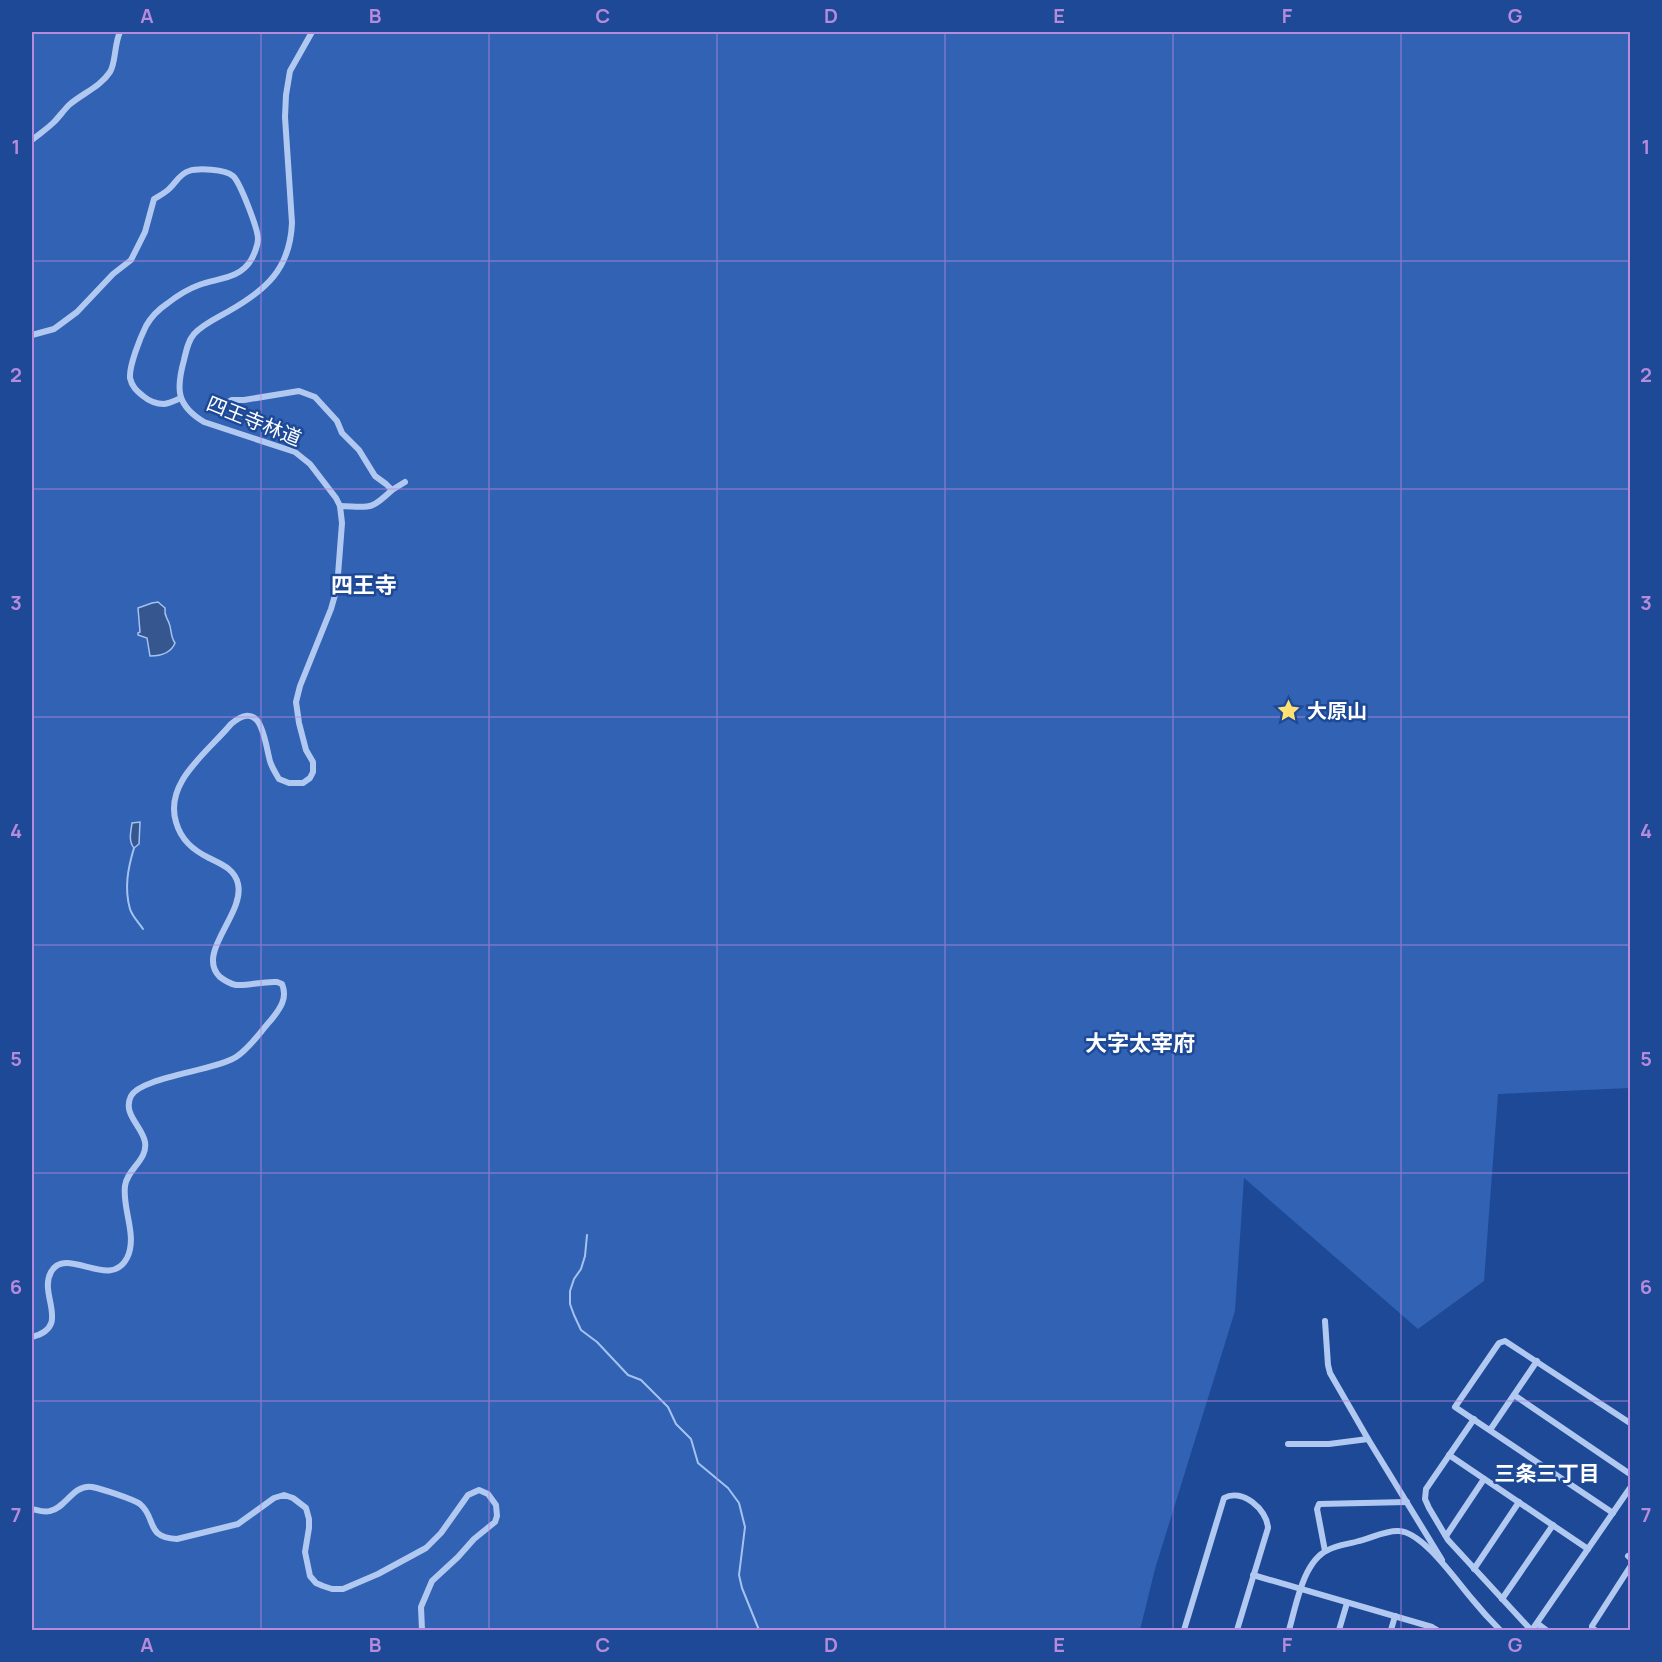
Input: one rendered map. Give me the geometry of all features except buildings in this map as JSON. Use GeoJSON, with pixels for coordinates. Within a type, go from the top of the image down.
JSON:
{"type":"FeatureCollection","features":[{"type":"Feature","properties":{"kind":"street"},"geometry":{"type":"LineString","coordinates":[[32,140],[110,72],[120,32]]}},
{"type":"Feature","properties":{"kind":"street","name":"四王寺林道"},"geometry":{"type":"LineString","coordinates":[[312,32],[290,71],[286,95],[285,117],[292,223],[288,249],[277,273],[261,291],[206,324],[194,335],[186,350],[179,379],[179,393],[190,412],[204,422],[295,452],[310,464],[340,506]]}},
{"type":"Feature","properties":{"kind":"street"},"geometry":{"type":"LineString","coordinates":[[32,335],[54,329],[77,312],[113,274],[131,260],[145,232],[154,199],[190,170],[218,169],[234,176],[242,190],[258,239],[254,255],[242,271],[193,287],[168,303],[154,316],[146,327],[130,375],[136,391],[147,399],[165,404],[181,398]]}},
{"type":"Feature","properties":{"kind":"street"},"geometry":{"type":"LineString","coordinates":[[219,407],[236,399],[306,392],[315,397],[330,413],[337,421],[342,433],[359,450],[375,476],[392,490]]}},
{"type":"Feature","properties":{"kind":"street"},"geometry":{"type":"LineString","coordinates":[[32,1337],[45,1332],[50,1326],[52,1320],[49,1275],[58,1264],[69,1263],[110,1271],[118,1268],[129,1255],[131,1246],[125,1187],[129,1176],[141,1160],[146,1143],[130,1113],[132,1094],[145,1085],[203,1070],[236,1057],[280,1009],[285,990],[282,984],[277,982],[235,985],[221,978],[216,972],[212,957],[236,907],[239,887],[233,873],[226,867],[197,852],[187,844],[180,834],[176,821],[174,799],[183,778],[191,768],[231,724],[243,716],[256,719],[261,726],[269,759],[279,779],[289,783],[303,783],[310,778],[313,772],[313,762],[306,750],[296,702],[337,588],[342,523],[340,506],[377,505],[392,490],[405,482]]}},
{"type":"Feature","properties":{"kind":"street"},"geometry":{"type":"LineString","coordinates":[[1325,1321],[1330,1373],[1447,1568]]}},
{"type":"Feature","properties":{"kind":"street"},"geometry":{"type":"LineString","coordinates":[[1613,1513],[1455,1407],[1499,1343],[1505,1341],[1630,1423]]}},
{"type":"Feature","properties":{"kind":"street"},"geometry":{"type":"LineString","coordinates":[[1490,1430],[1537,1361]]}},
{"type":"Feature","properties":{"kind":"street"},"geometry":{"type":"LineString","coordinates":[[1514,1395],[1630,1474]]}},
{"type":"Feature","properties":{"kind":"street"},"geometry":{"type":"LineString","coordinates":[[1474,1419],[1426,1489],[1425,1494],[1429,1508],[1446,1536],[1531,1630],[1538,1624],[1630,1488]]}},
{"type":"Feature","properties":{"kind":"street"},"geometry":{"type":"LineString","coordinates":[[1288,1444],[1329,1444],[1368,1439]]}},
{"type":"Feature","properties":{"kind":"street"},"geometry":{"type":"LineString","coordinates":[[1449,1455],[1588,1549]]}},
{"type":"Feature","properties":{"kind":"street"},"geometry":{"type":"LineString","coordinates":[[1446,1536],[1484,1479]]}},
{"type":"Feature","properties":{"kind":"street"},"geometry":{"type":"LineString","coordinates":[[32,1509],[48,1512],[58,1508],[80,1489],[90,1487],[142,1505],[157,1533],[168,1539],[177,1539],[238,1524],[274,1498],[284,1495],[293,1498],[306,1508],[309,1528],[305,1552],[310,1576],[323,1587],[343,1589],[378,1574],[426,1548],[441,1533],[468,1495],[479,1490],[488,1494],[496,1505],[495,1522],[474,1539],[432,1581],[421,1607],[422,1630]]}},
{"type":"Feature","properties":{"kind":"street"},"geometry":{"type":"LineString","coordinates":[[1184,1630],[1224,1498],[1229,1496],[1249,1500],[1256,1505],[1267,1522],[1268,1528],[1237,1630]]}},
{"type":"Feature","properties":{"kind":"street"},"geometry":{"type":"LineString","coordinates":[[1325,1551],[1317,1509],[1319,1504],[1407,1502]]}},
{"type":"Feature","properties":{"kind":"street"},"geometry":{"type":"LineString","coordinates":[[1474,1569],[1518,1502]]}},
{"type":"Feature","properties":{"kind":"street"},"geometry":{"type":"LineString","coordinates":[[1502,1599],[1553,1525]]}},
{"type":"Feature","properties":{"kind":"street"},"geometry":{"type":"LineString","coordinates":[[1289,1630],[1309,1568],[1325,1551],[1391,1531],[1401,1531],[1421,1542],[1447,1568],[1500,1630]]}},
{"type":"Feature","properties":{"kind":"street"},"geometry":{"type":"LineString","coordinates":[[1598,1535],[1606,1541]]}},
{"type":"Feature","properties":{"kind":"street"},"geometry":{"type":"LineString","coordinates":[[1595,1630],[1592,1626],[1630,1567]]}},
{"type":"Feature","properties":{"kind":"street"},"geometry":{"type":"LineString","coordinates":[[1253,1575],[1437,1630]]}},
{"type":"Feature","properties":{"kind":"street"},"geometry":{"type":"LineString","coordinates":[[1339,1630],[1347,1603]]}},
{"type":"Feature","properties":{"kind":"street"},"geometry":{"type":"LineString","coordinates":[[1391,1630],[1395,1616]]}},
{"type":"Feature","properties":{"kind":"street"},"geometry":{"type":"LineString","coordinates":[[1538,1624],[1546,1630]]}},
{"type":"Feature","properties":{"kind":"shaded area"},"geometry":{"type":"Polygon","coordinates":[[[32,32],[1630,32],[1630,1088],[1498,1094],[1484,1281],[1418,1329],[1244,1178],[1235,1311],[1155,1569],[1140,1630],[32,1630],[32,32]]]}},
{"type":"Feature","properties":{"kind":"shaded area"},"geometry":{"type":"Polygon","coordinates":[[[158,602],[165,608],[175,643],[165,653],[150,656],[147,638],[138,635],[140,632],[138,608],[158,602]]]}},
{"type":"Feature","properties":{"kind":"shaded area"},"geometry":{"type":"Polygon","coordinates":[[[140,822],[139,844],[134,848],[130,839],[132,823],[140,822]]]}},
{"type":"Feature","properties":{"kind":"waterway"},"geometry":{"type":"LineString","coordinates":[[134,848],[127,893],[131,912],[143,929]]}},
{"type":"Feature","properties":{"kind":"waterway"},"geometry":{"type":"LineString","coordinates":[[587,1235],[585,1256],[570,1291],[570,1304],[574,1315],[581,1330],[597,1342],[628,1375],[641,1380],[668,1407],[676,1424],[691,1439],[698,1463],[728,1488],[739,1503],[745,1527],[739,1575],[759,1630]]}},
{"type":"Feature","properties":{"kind":"place","name":"大原山"},"geometry":{"type":"Point","coordinates":[1289,711]}},
{"type":"Feature","properties":{"kind":"district","name":"四王寺"},"geometry":{"type":"Point","coordinates":[364,585]}},
{"type":"Feature","properties":{"kind":"district","name":"大字太宰府"},"geometry":{"type":"Point","coordinates":[1140,1043]}},
{"type":"Feature","properties":{"kind":"district","name":"三条三丁目"},"geometry":{"type":"Point","coordinates":[1547,1474]}}]}
